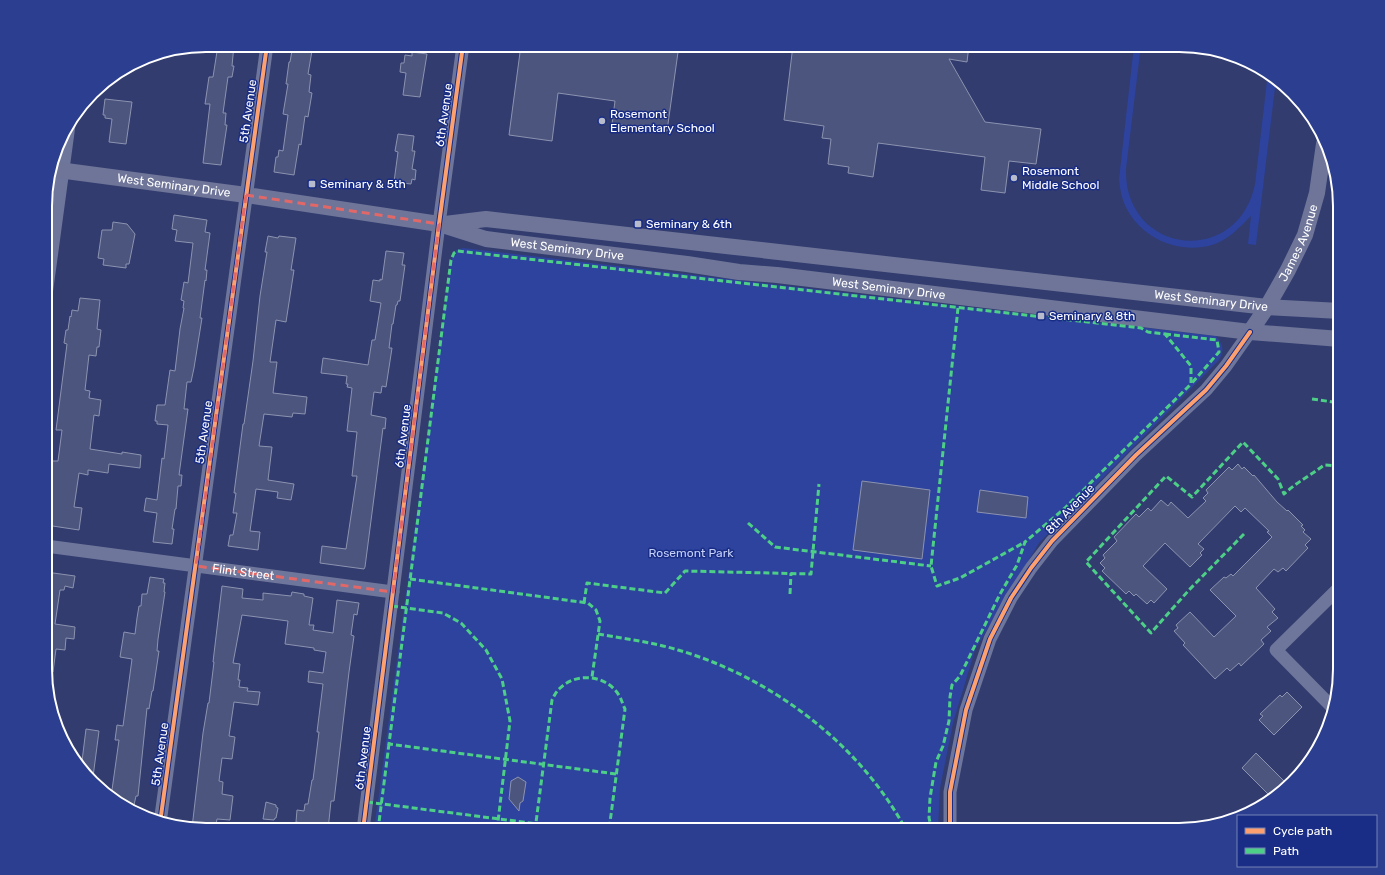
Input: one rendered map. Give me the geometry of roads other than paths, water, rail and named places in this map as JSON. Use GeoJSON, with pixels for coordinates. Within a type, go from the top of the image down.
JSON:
{"type":"FeatureCollection","features":[{"type":"Feature","properties":{"kind":"main road","name":"James Avenue"},"geometry":{"type":"LineString","coordinates":[[1250,332],[1267,307],[1288,270],[1305,234],[1317,193],[1323,152]]}},
{"type":"Feature","properties":{"kind":"main road","name":"West Seminary Drive"},"geometry":{"type":"LineString","coordinates":[[57,170],[246,195],[439,224],[486,240],[687,264],[739,272],[777,275],[1250,332],[1333,338]]}},
{"type":"Feature","properties":{"kind":"main road","name":"West Seminary Drive"},"geometry":{"type":"LineString","coordinates":[[439,224],[486,219],[1267,307],[1333,311]]}},
{"type":"Feature","properties":{"kind":"main road"},"geometry":{"type":"LineString","coordinates":[[739,272],[742,248]]}},
{"type":"Feature","properties":{"kind":"main road"},"geometry":{"type":"LineString","coordinates":[[1042,307],[1046,283]]}},
{"type":"Feature","properties":{"kind":"street","name":"5th Avenue"},"geometry":{"type":"LineString","coordinates":[[161,816],[266,52]]}},
{"type":"Feature","properties":{"kind":"street","name":"6th Avenue"},"geometry":{"type":"LineString","coordinates":[[365,823],[439,224],[462,52]]}},
{"type":"Feature","properties":{"kind":"street"},"geometry":{"type":"LineString","coordinates":[[52,227],[57,170],[62,153]]}},
{"type":"Feature","properties":{"kind":"street","name":"8th Avenue"},"geometry":{"type":"LineString","coordinates":[[950,823],[950,792],[966,710],[990,639],[1011,598],[1031,568],[1052,541],[1136,455],[1206,390],[1226,366],[1250,332]]}},
{"type":"Feature","properties":{"kind":"street","name":"Flint Street"},"geometry":{"type":"LineString","coordinates":[[52,547],[393,592]]}},
{"type":"Feature","properties":{"kind":"street"},"geometry":{"type":"LineString","coordinates":[[1329,704],[1276,650],[1333,594]]}},
{"type":"Feature","properties":{"kind":"place","name":"Rosemont Elementary School"},"geometry":{"type":"Point","coordinates":[602,121]}},
{"type":"Feature","properties":{"kind":"place","name":"Rosemont Middle School"},"geometry":{"type":"Point","coordinates":[1014,178]}},
{"type":"Feature","properties":{"kind":"place","name":"Seminary & 5th"},"geometry":{"type":"Point","coordinates":[312,184]}},
{"type":"Feature","properties":{"kind":"place","name":"Seminary & 6th"},"geometry":{"type":"Point","coordinates":[638,224]}},
{"type":"Feature","properties":{"kind":"place","name":"Seminary & 8th"},"geometry":{"type":"Point","coordinates":[1041,316]}},
{"type":"Feature","properties":{"kind":"park label","name":"Rosemont Park"},"geometry":{"type":"Point","coordinates":[691,553]}}]}
